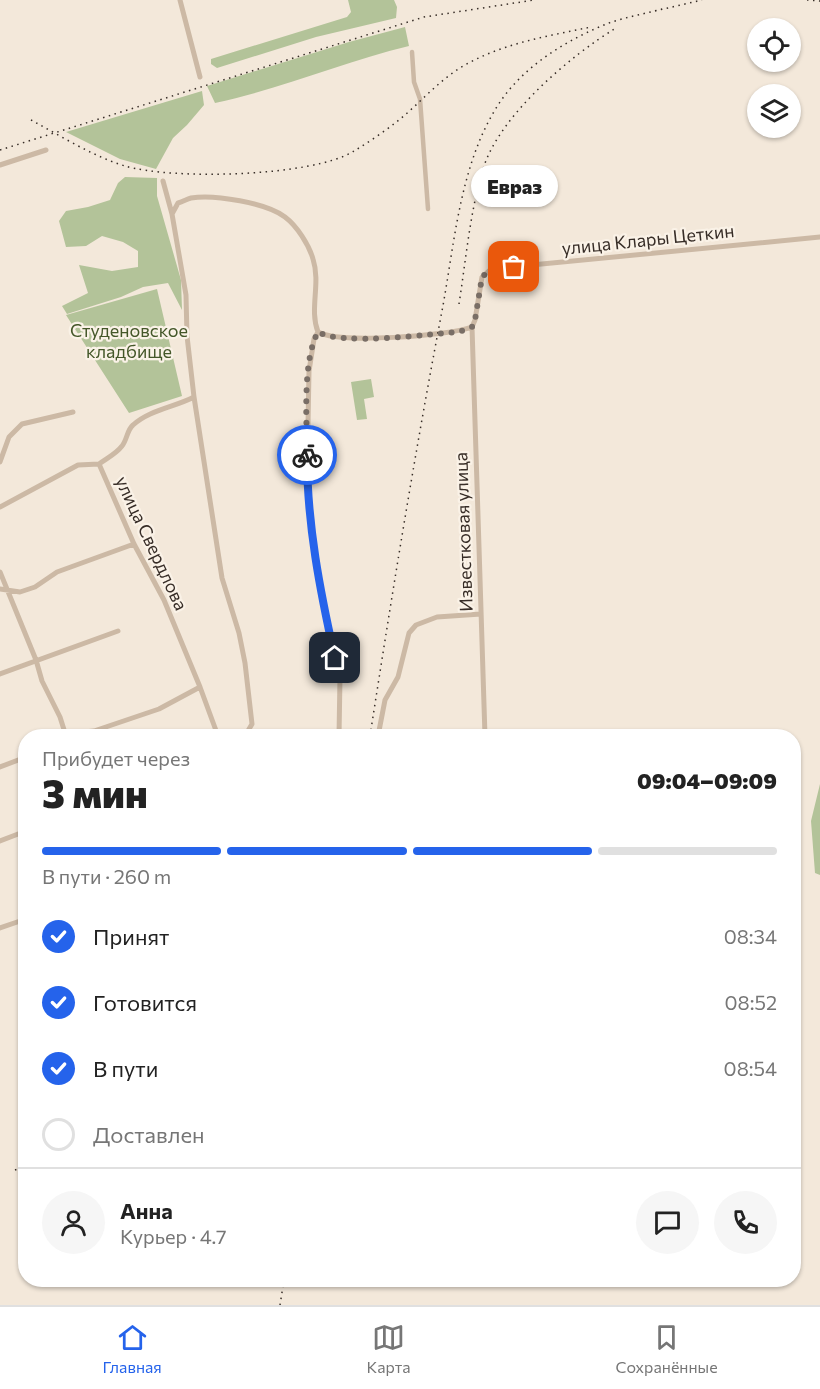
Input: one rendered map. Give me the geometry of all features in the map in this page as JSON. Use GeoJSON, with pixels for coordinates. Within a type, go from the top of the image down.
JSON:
{"type":"FeatureCollection","features":[{"type":"Feature","properties":{"kind":"street"},"geometry":{"type":"LineString","coordinates":[[180,0],[200,77]]}},
{"type":"Feature","properties":{"kind":"street"},"geometry":{"type":"LineString","coordinates":[[412,52],[414,82],[420,99],[428,209]]}},
{"type":"Feature","properties":{"kind":"street"},"geometry":{"type":"LineString","coordinates":[[0,165],[46,150]]}},
{"type":"Feature","properties":{"kind":"street"},"geometry":{"type":"LineString","coordinates":[[163,181],[172,214],[186,295],[187,336],[194,397],[222,578],[239,633],[246,673],[252,724],[249,729]]}},
{"type":"Feature","properties":{"kind":"street"},"geometry":{"type":"LineString","coordinates":[[172,214],[178,203],[192,198],[202,198],[259,205],[286,218],[308,246],[313,258],[317,280],[314,323],[318,332],[326,337],[346,339],[392,337],[459,332],[472,327]]}},
{"type":"Feature","properties":{"kind":"street","name":"улица Клары Цеткин"},"geometry":{"type":"LineString","coordinates":[[482,277],[491,269],[820,237]]}},
{"type":"Feature","properties":{"kind":"street","name":"Известковая улица"},"geometry":{"type":"LineString","coordinates":[[482,277],[472,327],[485,729]]}},
{"type":"Feature","properties":{"kind":"street"},"geometry":{"type":"LineString","coordinates":[[318,332],[314,339],[308,380],[307,477],[318,579],[340,677],[339,729]]}},
{"type":"Feature","properties":{"kind":"street"},"geometry":{"type":"LineString","coordinates":[[99,464],[124,445],[131,426],[148,416],[182,404],[194,397]]}},
{"type":"Feature","properties":{"kind":"street"},"geometry":{"type":"LineString","coordinates":[[0,462],[9,437],[22,424],[73,412]]}},
{"type":"Feature","properties":{"kind":"street","name":"улица Свердлова"},"geometry":{"type":"LineString","coordinates":[[0,507],[78,465],[99,464],[134,544],[164,600],[215,729]]}},
{"type":"Feature","properties":{"kind":"street"},"geometry":{"type":"LineString","coordinates":[[0,589],[20,592],[35,587],[57,572],[134,544]]}},
{"type":"Feature","properties":{"kind":"street"},"geometry":{"type":"LineString","coordinates":[[0,572],[36,660],[42,681],[64,729]]}},
{"type":"Feature","properties":{"kind":"street"},"geometry":{"type":"LineString","coordinates":[[379,729],[385,700],[398,677],[409,633],[416,625],[437,617],[481,614]]}},
{"type":"Feature","properties":{"kind":"street"},"geometry":{"type":"LineString","coordinates":[[0,674],[118,631]]}},
{"type":"Feature","properties":{"kind":"street"},"geometry":{"type":"LineString","coordinates":[[100,729],[159,709],[200,687]]}},
{"type":"Feature","properties":{"kind":"street"},"geometry":{"type":"LineString","coordinates":[[0,766],[18,760]]}},
{"type":"Feature","properties":{"kind":"street"},"geometry":{"type":"LineString","coordinates":[[0,841],[18,834]]}},
{"type":"Feature","properties":{"kind":"street"},"geometry":{"type":"LineString","coordinates":[[0,928],[18,922]]}},
{"type":"Feature","properties":{"kind":"green space"},"geometry":{"type":"Polygon","coordinates":[[[348,0],[394,0],[397,7],[396,18],[316,37],[217,68],[211,64],[211,59],[347,17],[351,12],[348,0]]]}},
{"type":"Feature","properties":{"kind":"green space"},"geometry":{"type":"Polygon","coordinates":[[[405,27],[409,46],[264,90],[215,103],[207,86],[349,42],[405,27]]]}},
{"type":"Feature","properties":{"kind":"green space"},"geometry":{"type":"Polygon","coordinates":[[[202,91],[204,105],[173,138],[156,169],[120,159],[66,132],[202,91]]]}},
{"type":"Feature","properties":{"kind":"green space"},"geometry":{"type":"Polygon","coordinates":[[[125,177],[157,178],[157,196],[181,280],[182,310],[168,283],[143,287],[121,297],[67,314],[62,306],[88,293],[79,265],[112,271],[138,267],[138,251],[123,242],[102,236],[86,246],[66,247],[59,221],[66,211],[110,200],[118,183],[125,177]]]}},
{"type":"Feature","properties":{"kind":"green space","name":"Студеновское кладбище"},"geometry":{"type":"Polygon","coordinates":[[[157,289],[182,396],[129,413],[66,315],[157,289]]]}},
{"type":"Feature","properties":{"kind":"green space"},"geometry":{"type":"Polygon","coordinates":[[[371,379],[374,397],[364,399],[367,419],[357,420],[351,382],[371,379]]]}},
{"type":"Feature","properties":{"kind":"green space"},"geometry":{"type":"Polygon","coordinates":[[[820,784],[820,875],[815,873],[811,821],[820,784]]]}},
{"type":"Feature","properties":{"kind":"railway"},"geometry":{"type":"LineString","coordinates":[[0,150],[424,17],[534,0]]}},
{"type":"Feature","properties":{"kind":"railway"},"geometry":{"type":"LineString","coordinates":[[655,11],[702,0]]}},
{"type":"Feature","properties":{"kind":"railway"},"geometry":{"type":"LineString","coordinates":[[807,0],[820,1]]}},
{"type":"Feature","properties":{"kind":"railway"},"geometry":{"type":"LineString","coordinates":[[371,729],[422,417],[461,203],[476,150],[500,102],[522,76],[548,55],[594,29],[662,9]]}},
{"type":"Feature","properties":{"kind":"railway"},"geometry":{"type":"LineString","coordinates":[[31,120],[101,157],[125,166],[146,170],[174,173],[241,174],[307,166],[334,160],[360,148],[399,120],[447,77],[480,57],[526,41],[591,27]]}},
{"type":"Feature","properties":{"kind":"railway"},"geometry":{"type":"LineString","coordinates":[[459,304],[475,202],[483,169],[491,149],[520,108],[538,89],[578,54],[616,28]]}},
{"type":"Feature","properties":{"kind":"railway"},"geometry":{"type":"LineString","coordinates":[[280,1305],[283,1287]]}},
{"type":"Feature","properties":{"kind":"way so far"},"geometry":{"type":"LineString","coordinates":[[307,455],[309,370],[314,339],[318,332],[326,337],[346,339],[459,332],[472,327],[475,320],[482,277],[491,269],[514,267]]}},
{"type":"Feature","properties":{"kind":"place","name":"Евраз"},"geometry":{"type":"Point","coordinates":[514,267]}},
{"type":"Feature","properties":{"kind":"route"},"geometry":{"type":"LineString","coordinates":[[307,455],[307,477],[318,579],[335,658]]}}]}
